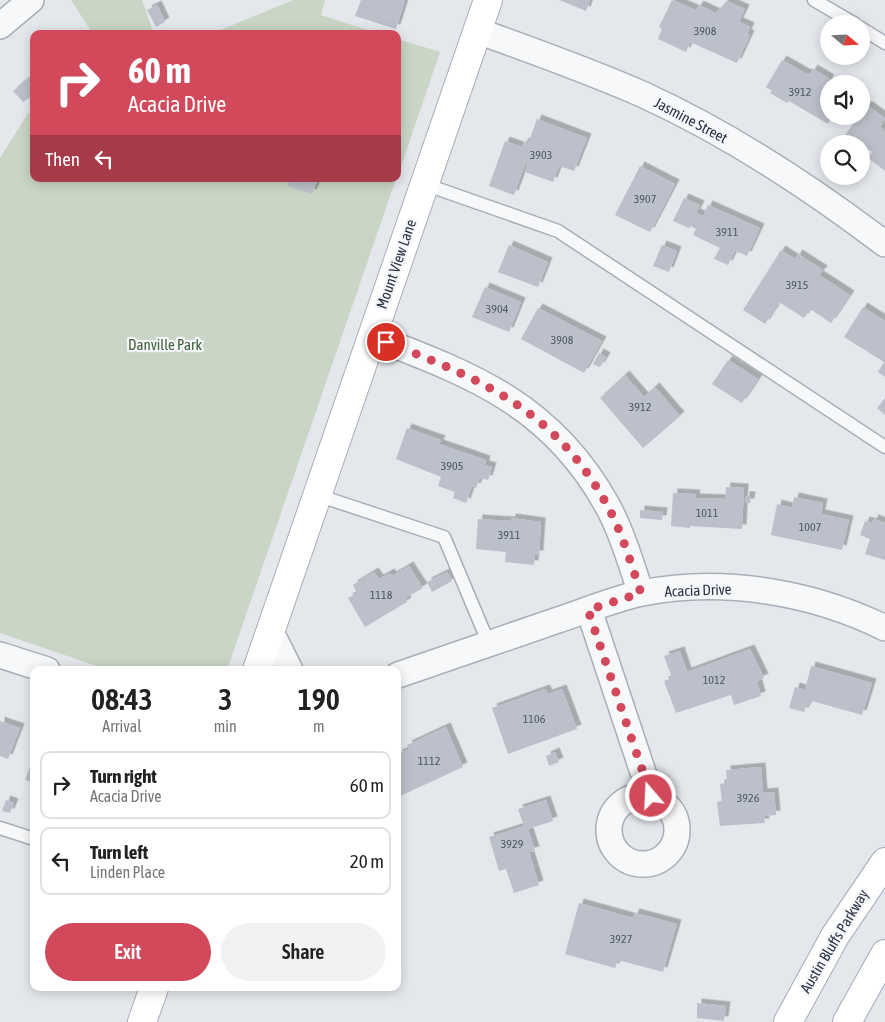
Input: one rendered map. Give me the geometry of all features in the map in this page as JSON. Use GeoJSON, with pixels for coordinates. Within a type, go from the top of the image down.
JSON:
{"type":"FeatureCollection","features":[{"type":"Feature","properties":{"kind":"street"},"geometry":{"type":"LineString","coordinates":[[0,26],[31,0]]}},
{"type":"Feature","properties":{"kind":"street","name":"Mount View Lane"},"geometry":{"type":"LineString","coordinates":[[258,666],[488,0]]}},
{"type":"Feature","properties":{"kind":"street","name":"Jasmine Street"},"geometry":{"type":"LineString","coordinates":[[478,31],[636,92],[722,135],[775,167],[885,244]]}},
{"type":"Feature","properties":{"kind":"street"},"geometry":{"type":"LineString","coordinates":[[371,336],[447,366],[488,385],[523,408],[554,433],[582,467],[607,505],[625,546],[641,593]]}},
{"type":"Feature","properties":{"kind":"street","name":"Acacia Drive"},"geometry":{"type":"LineString","coordinates":[[401,674],[641,593],[691,588],[733,588],[821,602],[862,617],[885,628]]}},
{"type":"Feature","properties":{"kind":"street"},"geometry":{"type":"LineString","coordinates":[[588,610],[651,796]]}},
{"type":"Feature","properties":{"kind":"street"},"geometry":{"type":"LineString","coordinates":[[270,630],[288,666]]}},
{"type":"Feature","properties":{"kind":"street"},"geometry":{"type":"LineString","coordinates":[[0,654],[35,666]]}},
{"type":"Feature","properties":{"kind":"street","name":"Austin Bluffs Parkway"},"geometry":{"type":"LineString","coordinates":[[788,1022],[835,936],[885,862]]}},
{"type":"Feature","properties":{"kind":"street"},"geometry":{"type":"LineString","coordinates":[[847,1022],[885,954]]}},
{"type":"Feature","properties":{"kind":"street"},"geometry":{"type":"LineString","coordinates":[[143,1022],[153,991]]}},
{"type":"Feature","properties":{"kind":"lane"},"geometry":{"type":"LineString","coordinates":[[814,0],[840,15]]}},
{"type":"Feature","properties":{"kind":"lane"},"geometry":{"type":"LineString","coordinates":[[870,34],[885,43]]}},
{"type":"Feature","properties":{"kind":"lane"},"geometry":{"type":"LineString","coordinates":[[424,184],[558,231],[885,447]]}},
{"type":"Feature","properties":{"kind":"lane"},"geometry":{"type":"LineString","coordinates":[[317,494],[444,537],[489,644]]}},
{"type":"Feature","properties":{"kind":"lane"},"geometry":{"type":"LineString","coordinates":[[0,828],[30,838]]}},
{"type":"Feature","properties":{"kind":"green space"},"geometry":{"type":"Polygon","coordinates":[[[71,0],[142,0],[153,30],[90,30],[71,0]]]}},
{"type":"Feature","properties":{"kind":"green space"},"geometry":{"type":"Polygon","coordinates":[[[293,0],[325,0],[321,15],[368,30],[221,30],[293,0]]]}},
{"type":"Feature","properties":{"kind":"green space"},"geometry":{"type":"Polygon","coordinates":[[[401,40],[440,52],[401,166],[401,40]]]}},
{"type":"Feature","properties":{"kind":"green space","name":"Danville Park"},"geometry":{"type":"Polygon","coordinates":[[[28,113],[30,114],[30,182],[395,182],[228,666],[96,666],[0,633],[0,158],[28,113]]]}},
{"type":"Feature","properties":{"kind":"building"},"geometry":{"type":"Polygon","coordinates":[[[361,0],[405,0],[396,29],[355,16],[361,0]]]}},
{"type":"Feature","properties":{"kind":"building"},"geometry":{"type":"Polygon","coordinates":[[[559,0],[590,0],[586,11],[559,0]]]}},
{"type":"Feature","properties":{"kind":"building"},"geometry":{"type":"Polygon","coordinates":[[[672,0],[696,10],[699,5],[716,13],[727,1],[745,9],[739,22],[750,27],[747,34],[750,35],[737,63],[690,42],[686,52],[658,39],[662,29],[659,27],[672,0]]]}},
{"type":"Feature","properties":{"kind":"building"},"geometry":{"type":"Polygon","coordinates":[[[157,5],[165,22],[156,27],[147,10],[157,5]]]}},
{"type":"Feature","properties":{"kind":"building"},"geometry":{"type":"Polygon","coordinates":[[[782,60],[805,73],[810,74],[813,69],[823,75],[820,75],[820,119],[789,101],[787,103],[770,93],[772,91],[766,87],[782,60]]]}},
{"type":"Feature","properties":{"kind":"building"},"geometry":{"type":"Polygon","coordinates":[[[30,77],[30,99],[29,98],[23,102],[13,91],[30,77]]]}},
{"type":"Feature","properties":{"kind":"building"},"geometry":{"type":"Polygon","coordinates":[[[870,107],[885,118],[880,127],[885,131],[885,171],[870,160],[872,152],[870,150],[870,135],[845,135],[852,125],[870,125],[870,107]]]}},
{"type":"Feature","properties":{"kind":"building"},"geometry":{"type":"Polygon","coordinates":[[[537,119],[587,138],[574,171],[559,166],[553,182],[525,172],[528,163],[526,162],[514,195],[489,186],[505,141],[522,147],[524,142],[528,144],[537,119]]]}},
{"type":"Feature","properties":{"kind":"building"},"geometry":{"type":"Polygon","coordinates":[[[640,166],[675,184],[650,232],[615,215],[640,166]]]}},
{"type":"Feature","properties":{"kind":"building"},"geometry":{"type":"Polygon","coordinates":[[[289,182],[317,182],[312,194],[288,186],[289,182]]]}},
{"type":"Feature","properties":{"kind":"building"},"geometry":{"type":"Polygon","coordinates":[[[684,198],[700,205],[696,213],[703,216],[708,205],[760,228],[747,256],[735,251],[728,265],[714,259],[720,248],[693,235],[696,229],[691,226],[689,228],[673,221],[684,198]]]}},
{"type":"Feature","properties":{"kind":"building"},"geometry":{"type":"Polygon","coordinates":[[[509,245],[548,262],[538,287],[498,272],[509,245]]]}},
{"type":"Feature","properties":{"kind":"building"},"geometry":{"type":"Polygon","coordinates":[[[662,245],[677,251],[669,272],[653,266],[662,245]]]}},
{"type":"Feature","properties":{"kind":"building"},"geometry":{"type":"Polygon","coordinates":[[[781,250],[795,259],[798,254],[823,270],[819,275],[850,295],[831,323],[810,309],[804,318],[779,302],[765,324],[743,310],[781,250]]]}},
{"type":"Feature","properties":{"kind":"building"},"geometry":{"type":"Polygon","coordinates":[[[485,287],[521,302],[509,332],[472,317],[485,287]]]}},
{"type":"Feature","properties":{"kind":"building"},"geometry":{"type":"Polygon","coordinates":[[[863,307],[885,321],[885,377],[878,372],[884,362],[844,337],[863,307]]]}},
{"type":"Feature","properties":{"kind":"building"},"geometry":{"type":"Polygon","coordinates":[[[538,308],[602,341],[584,373],[521,339],[538,308]]]}},
{"type":"Feature","properties":{"kind":"building"},"geometry":{"type":"Polygon","coordinates":[[[599,353],[606,357],[600,367],[593,364],[599,353]]]}},
{"type":"Feature","properties":{"kind":"building"},"geometry":{"type":"Polygon","coordinates":[[[728,360],[758,379],[742,403],[712,384],[728,360]]]}},
{"type":"Feature","properties":{"kind":"building"},"geometry":{"type":"Polygon","coordinates":[[[625,375],[644,397],[655,387],[680,416],[643,448],[600,398],[625,375]]]}},
{"type":"Feature","properties":{"kind":"building"},"geometry":{"type":"Polygon","coordinates":[[[885,398],[885,415],[877,408],[885,398]]]}},
{"type":"Feature","properties":{"kind":"building"},"geometry":{"type":"Polygon","coordinates":[[[407,428],[441,440],[439,444],[486,460],[485,465],[492,467],[488,480],[480,478],[476,488],[472,486],[466,503],[453,498],[455,492],[438,486],[441,477],[396,459],[407,428]]]}},
{"type":"Feature","properties":{"kind":"building"},"geometry":{"type":"Polygon","coordinates":[[[726,487],[744,488],[742,529],[671,526],[673,493],[696,494],[695,498],[725,499],[726,487]]]}},
{"type":"Feature","properties":{"kind":"building"},"geometry":{"type":"Polygon","coordinates":[[[745,496],[751,496],[750,503],[745,503],[745,496]]]}},
{"type":"Feature","properties":{"kind":"building"},"geometry":{"type":"Polygon","coordinates":[[[794,497],[823,503],[821,514],[849,520],[842,550],[771,535],[777,504],[792,508],[794,497]]]}},
{"type":"Feature","properties":{"kind":"building"},"geometry":{"type":"Polygon","coordinates":[[[640,510],[663,512],[662,520],[640,518],[640,510]]]}},
{"type":"Feature","properties":{"kind":"building"},"geometry":{"type":"Polygon","coordinates":[[[511,518],[541,522],[539,555],[535,555],[534,565],[505,562],[506,552],[476,549],[478,519],[511,521],[511,518]]]}},
{"type":"Feature","properties":{"kind":"building"},"geometry":{"type":"Polygon","coordinates":[[[874,519],[885,523],[885,560],[865,554],[870,539],[860,535],[865,521],[872,523],[874,519]]]}},
{"type":"Feature","properties":{"kind":"building"},"geometry":{"type":"Polygon","coordinates":[[[409,566],[423,588],[405,598],[407,602],[365,627],[348,598],[357,593],[353,585],[374,572],[379,579],[390,573],[392,576],[409,566]]]}},
{"type":"Feature","properties":{"kind":"building"},"geometry":{"type":"Polygon","coordinates":[[[447,572],[452,581],[432,592],[427,582],[447,572]]]}},
{"type":"Feature","properties":{"kind":"building"},"geometry":{"type":"Polygon","coordinates":[[[750,649],[764,678],[757,681],[761,696],[734,705],[731,695],[676,713],[664,681],[672,678],[664,656],[680,651],[687,672],[750,649]]]}},
{"type":"Feature","properties":{"kind":"building"},"geometry":{"type":"Polygon","coordinates":[[[811,666],[872,683],[862,715],[812,701],[811,705],[807,704],[804,712],[789,708],[795,687],[805,690],[811,666]]]}},
{"type":"Feature","properties":{"kind":"building"},"geometry":{"type":"Polygon","coordinates":[[[545,689],[548,694],[562,689],[577,729],[508,754],[492,708],[545,689]]]}},
{"type":"Feature","properties":{"kind":"building"},"geometry":{"type":"Polygon","coordinates":[[[0,721],[20,728],[8,759],[0,756],[0,721]]]}},
{"type":"Feature","properties":{"kind":"building"},"geometry":{"type":"Polygon","coordinates":[[[446,727],[463,767],[401,796],[401,753],[409,749],[407,745],[446,727]]]}},
{"type":"Feature","properties":{"kind":"building"},"geometry":{"type":"Polygon","coordinates":[[[555,752],[559,762],[549,766],[546,756],[555,752]]]}},
{"type":"Feature","properties":{"kind":"building"},"geometry":{"type":"Polygon","coordinates":[[[30,766],[30,782],[25,780],[30,766]]]}},
{"type":"Feature","properties":{"kind":"building"},"geometry":{"type":"Polygon","coordinates":[[[761,767],[763,793],[774,792],[776,815],[764,816],[765,823],[720,826],[717,802],[722,801],[720,784],[727,783],[726,770],[761,767]]]}},
{"type":"Feature","properties":{"kind":"building"},"geometry":{"type":"Polygon","coordinates":[[[6,800],[14,803],[10,813],[2,811],[6,800]]]}},
{"type":"Feature","properties":{"kind":"building"},"geometry":{"type":"Polygon","coordinates":[[[546,800],[553,821],[528,829],[535,851],[529,852],[539,885],[514,893],[506,869],[499,871],[489,837],[524,826],[518,809],[546,800]]]}},
{"type":"Feature","properties":{"kind":"building"},"geometry":{"type":"Polygon","coordinates":[[[579,903],[633,918],[635,913],[677,924],[663,972],[618,960],[615,968],[565,954],[579,903]]]}},
{"type":"Feature","properties":{"kind":"building"},"geometry":{"type":"Polygon","coordinates":[[[697,1003],[726,1006],[724,1021],[697,1018],[697,1003]]]}},
{"type":"Feature","properties":{"kind":"route"},"geometry":{"type":"LineString","coordinates":[[386,342],[447,366],[488,385],[523,408],[554,433],[582,467],[607,505],[625,546],[641,593],[588,610],[651,796]]}}]}
